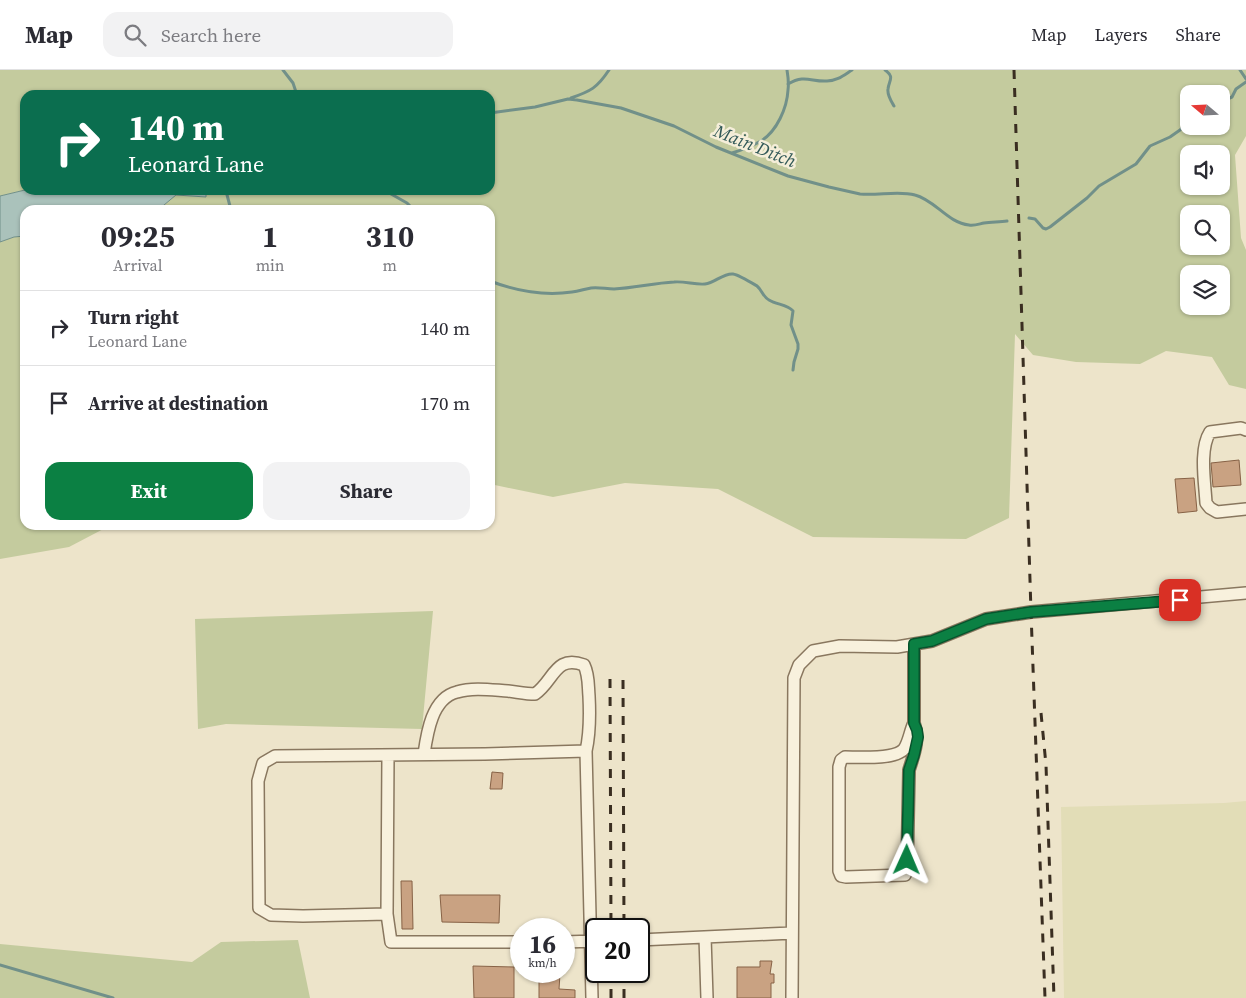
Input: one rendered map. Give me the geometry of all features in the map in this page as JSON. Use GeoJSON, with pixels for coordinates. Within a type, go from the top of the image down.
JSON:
{"type":"FeatureCollection","features":[{"type":"Feature","properties":{"kind":"street"},"geometry":{"type":"LineString","coordinates":[[1246,430],[1241,428],[1210,432],[1206,438],[1204,448],[1206,503],[1217,512],[1246,509]]}},
{"type":"Feature","properties":{"kind":"street"},"geometry":{"type":"LineString","coordinates":[[792,998],[794,678],[799,665],[813,651],[840,646],[897,647],[932,641],[986,619],[1022,614],[1246,593]]}},
{"type":"Feature","properties":{"kind":"street"},"geometry":{"type":"LineString","coordinates":[[914,644],[914,723],[903,750],[892,756],[845,757],[840,760],[839,871],[842,876],[905,875],[907,870],[909,770],[918,737],[914,723]]}},
{"type":"Feature","properties":{"kind":"street"},"geometry":{"type":"LineString","coordinates":[[424,754],[429,727],[435,712],[445,698],[454,692],[481,690],[535,694],[541,690],[559,666],[573,662],[584,665],[588,673],[590,724],[586,751],[593,918]]}},
{"type":"Feature","properties":{"kind":"street"},"geometry":{"type":"LineString","coordinates":[[388,914],[271,915],[258,908],[258,781],[263,764],[275,756],[586,751]]}},
{"type":"Feature","properties":{"kind":"street"},"geometry":{"type":"LineString","coordinates":[[388,755],[388,914],[391,942],[510,942]]}},
{"type":"Feature","properties":{"kind":"street"},"geometry":{"type":"LineString","coordinates":[[650,940],[792,933]]}},
{"type":"Feature","properties":{"kind":"street"},"geometry":{"type":"LineString","coordinates":[[705,937],[707,998]]}},
{"type":"Feature","properties":{"kind":"street"},"geometry":{"type":"LineString","coordinates":[[592,998],[593,983]]}},
{"type":"Feature","properties":{"kind":"shaded area"},"geometry":{"type":"Polygon","coordinates":[[[1246,801],[1246,998],[1064,998],[1061,807],[1246,801]]]}},
{"type":"Feature","properties":{"kind":"green space"},"geometry":{"type":"Polygon","coordinates":[[[0,70],[1246,70],[1246,136],[1235,155],[1241,238],[1246,250],[1246,389],[1229,385],[1212,357],[1166,351],[1140,364],[1076,362],[1033,355],[1015,334],[1009,518],[966,539],[813,537],[718,489],[625,483],[553,497],[495,485],[495,205],[164,205],[176,195],[206,197],[206,195],[495,195],[495,90],[20,90],[20,191],[0,196],[0,70]]]}},
{"type":"Feature","properties":{"kind":"green space"},"geometry":{"type":"Polygon","coordinates":[[[20,236],[20,530],[101,530],[69,547],[0,559],[0,242],[20,236]]]}},
{"type":"Feature","properties":{"kind":"green space"},"geometry":{"type":"Polygon","coordinates":[[[433,611],[422,729],[226,724],[198,729],[195,619],[433,611]]]}},
{"type":"Feature","properties":{"kind":"green space"},"geometry":{"type":"Polygon","coordinates":[[[298,940],[310,998],[0,998],[0,944],[192,962],[221,942],[298,940]]]}},
{"type":"Feature","properties":{"kind":"water"},"geometry":{"type":"Polygon","coordinates":[[[20,191],[20,195],[176,195],[164,205],[20,205],[20,236],[0,242],[0,196],[20,191]]]}},
{"type":"Feature","properties":{"kind":"water"},"geometry":{"type":"Polygon","coordinates":[[[176,195],[206,195],[206,197],[176,195]]]}},
{"type":"Feature","properties":{"kind":"building"},"geometry":{"type":"Polygon","coordinates":[[[1239,460],[1241,485],[1213,487],[1211,463],[1239,460]]]}},
{"type":"Feature","properties":{"kind":"building"},"geometry":{"type":"Polygon","coordinates":[[[1194,478],[1197,511],[1178,513],[1175,479],[1194,478]]]}},
{"type":"Feature","properties":{"kind":"building"},"geometry":{"type":"Polygon","coordinates":[[[492,772],[503,773],[502,789],[490,789],[492,772]]]}},
{"type":"Feature","properties":{"kind":"building"},"geometry":{"type":"Polygon","coordinates":[[[401,881],[412,881],[413,929],[402,929],[401,881]]]}},
{"type":"Feature","properties":{"kind":"building"},"geometry":{"type":"Polygon","coordinates":[[[440,895],[500,895],[499,923],[442,922],[440,895]]]}},
{"type":"Feature","properties":{"kind":"building"},"geometry":{"type":"Polygon","coordinates":[[[760,961],[772,961],[770,974],[774,974],[774,983],[771,983],[771,998],[737,998],[737,967],[760,967],[760,961]]]}},
{"type":"Feature","properties":{"kind":"building"},"geometry":{"type":"Polygon","coordinates":[[[473,966],[510,967],[510,983],[514,983],[514,998],[474,998],[473,966]]]}},
{"type":"Feature","properties":{"kind":"building"},"geometry":{"type":"Polygon","coordinates":[[[539,983],[559,983],[559,989],[575,990],[575,998],[539,998],[539,983]]]}},
{"type":"Feature","properties":{"kind":"waterway"},"geometry":{"type":"LineString","coordinates":[[283,70],[293,83],[295,90]]}},
{"type":"Feature","properties":{"kind":"waterway"},"geometry":{"type":"LineString","coordinates":[[571,98],[593,88],[609,70]]}},
{"type":"Feature","properties":{"kind":"waterway"},"geometry":{"type":"LineString","coordinates":[[732,153],[761,141],[767,137],[776,125],[787,97],[787,70]]}},
{"type":"Feature","properties":{"kind":"waterway"},"geometry":{"type":"LineString","coordinates":[[788,84],[799,79],[831,81],[852,70]]}},
{"type":"Feature","properties":{"kind":"waterway"},"geometry":{"type":"LineString","coordinates":[[885,70],[891,77],[888,93],[894,106]]}},
{"type":"Feature","properties":{"kind":"waterway","name":"Main Ditch"},"geometry":{"type":"LineString","coordinates":[[1240,70],[1246,79]]}},
{"type":"Feature","properties":{"kind":"waterway","name":"Main Ditch"},"geometry":{"type":"LineString","coordinates":[[1230,98],[1236,89],[1246,82]]}},
{"type":"Feature","properties":{"kind":"waterway","name":"Main Ditch"},"geometry":{"type":"LineString","coordinates":[[495,112],[535,107],[568,99],[621,108],[674,126],[716,147],[788,176],[860,194],[902,193],[915,195],[955,220],[969,225],[1007,221]]}},
{"type":"Feature","properties":{"kind":"waterway","name":"Main Ditch"},"geometry":{"type":"LineString","coordinates":[[1029,218],[1035,219],[1043,228],[1050,227],[1087,198],[1099,186],[1136,164],[1150,146],[1180,130]]}},
{"type":"Feature","properties":{"kind":"waterway"},"geometry":{"type":"LineString","coordinates":[[227,195],[230,205]]}},
{"type":"Feature","properties":{"kind":"waterway"},"geometry":{"type":"LineString","coordinates":[[393,195],[409,205]]}},
{"type":"Feature","properties":{"kind":"waterway"},"geometry":{"type":"LineString","coordinates":[[495,283],[520,290],[562,293],[591,288],[614,289],[674,282],[705,284],[733,274],[757,286],[769,300],[788,307],[793,311],[791,325],[798,344],[793,370]]}},
{"type":"Feature","properties":{"kind":"waterway"},"geometry":{"type":"LineString","coordinates":[[0,965],[113,998]]}},
{"type":"Feature","properties":{"kind":"railway"},"geometry":{"type":"LineString","coordinates":[[1014,70],[1045,998]]}},
{"type":"Feature","properties":{"kind":"railway"},"geometry":{"type":"LineString","coordinates":[[610,679],[611,918]]}},
{"type":"Feature","properties":{"kind":"railway"},"geometry":{"type":"LineString","coordinates":[[623,680],[624,918]]}},
{"type":"Feature","properties":{"kind":"railway"},"geometry":{"type":"LineString","coordinates":[[1041,713],[1046,765],[1054,998]]}},
{"type":"Feature","properties":{"kind":"railway"},"geometry":{"type":"LineString","coordinates":[[611,983],[611,998]]}},
{"type":"Feature","properties":{"kind":"railway"},"geometry":{"type":"LineString","coordinates":[[624,983],[624,998]]}},
{"type":"Feature","properties":{"kind":"route"},"geometry":{"type":"LineString","coordinates":[[907,860],[909,770],[918,737],[914,723],[914,644],[932,641],[986,619],[1031,612],[1180,600]]}}]}
